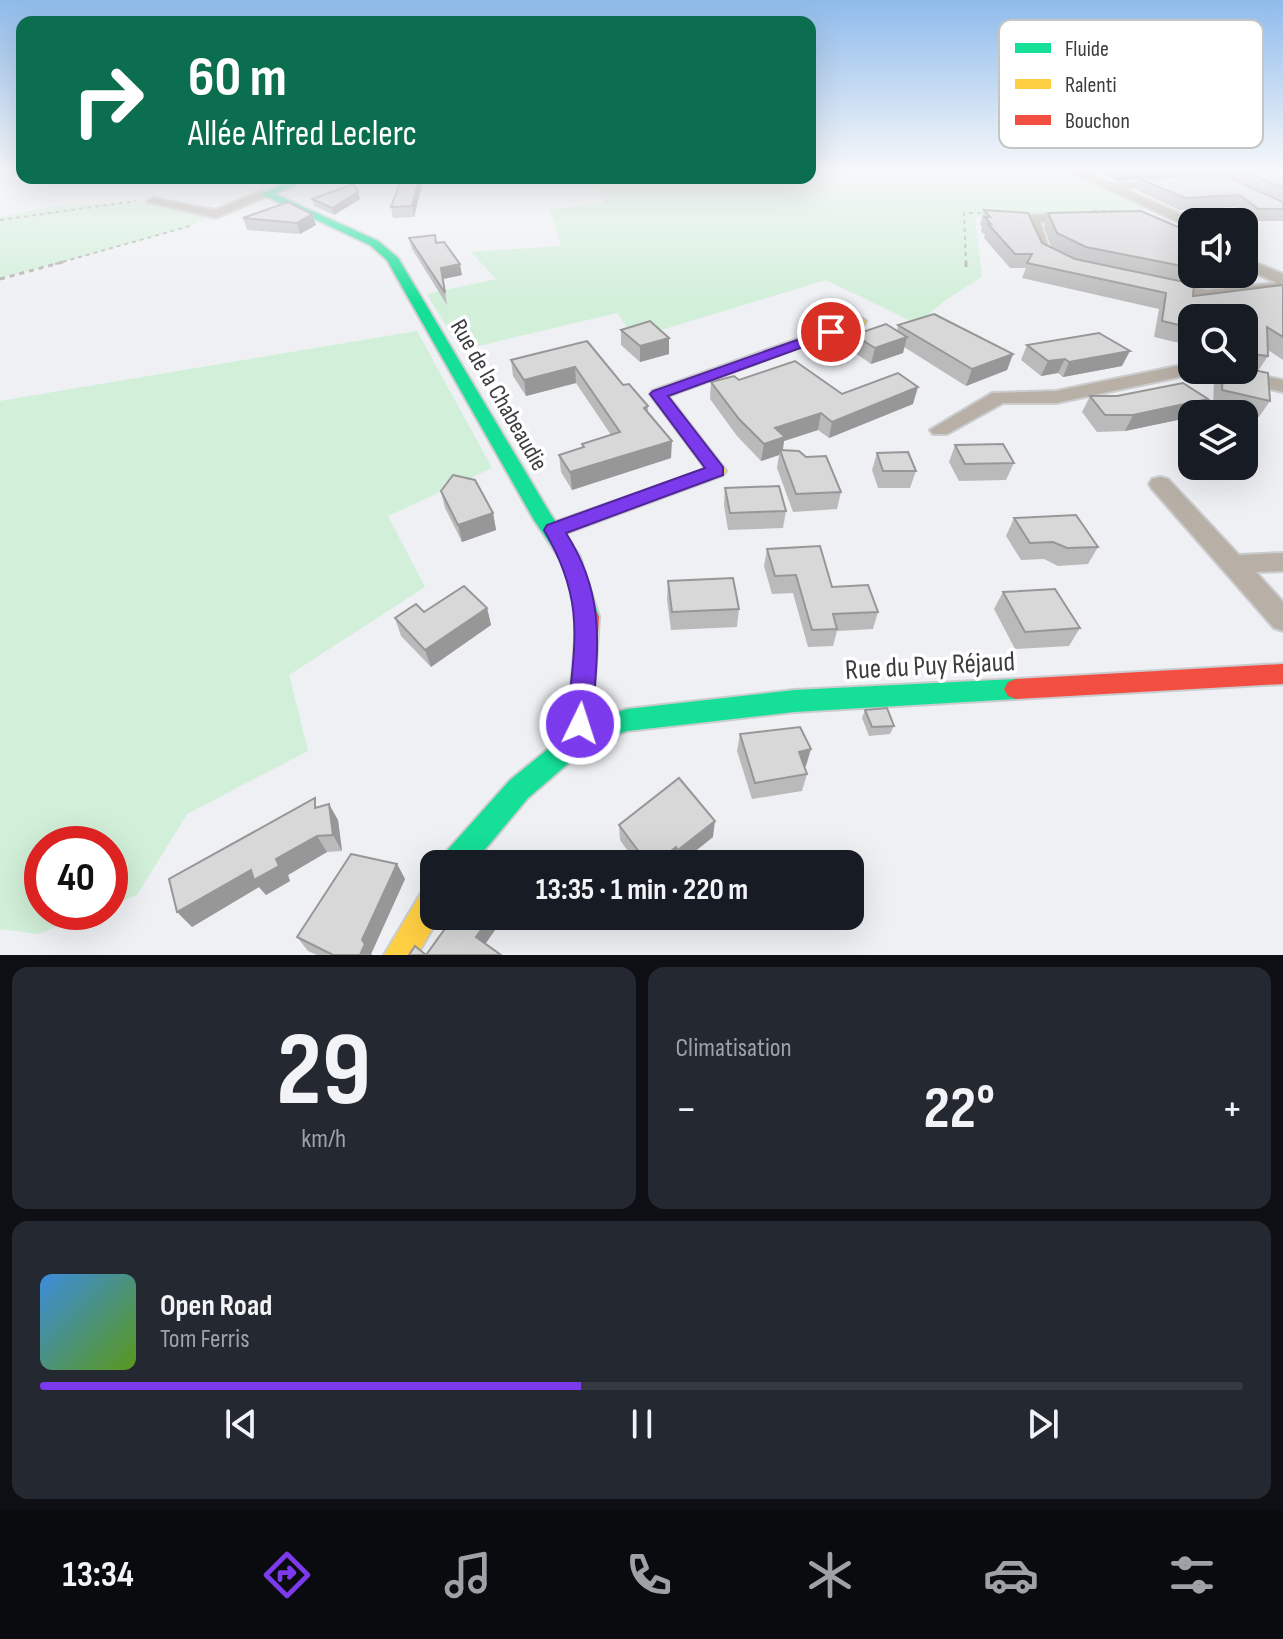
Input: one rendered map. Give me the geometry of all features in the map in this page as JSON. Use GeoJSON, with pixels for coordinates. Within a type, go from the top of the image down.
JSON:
{"type":"FeatureCollection","features":[{"type":"Feature","properties":{"kind":"street","name":"Rue de la Chabeaudie"},"geometry":{"type":"LineString","coordinates":[[311,215],[374,243],[392,258],[544,520],[554,530],[573,562],[588,619],[580,724],[584,735]]}},
{"type":"Feature","properties":{"kind":"street"},"geometry":{"type":"LineString","coordinates":[[1056,262],[1043,252],[1032,227],[1034,218],[1097,216]]}},
{"type":"Feature","properties":{"kind":"street"},"geometry":{"type":"LineString","coordinates":[[1137,217],[1178,233]]}},
{"type":"Feature","properties":{"kind":"street"},"geometry":{"type":"LineString","coordinates":[[1258,252],[1283,263]]}},
{"type":"Feature","properties":{"kind":"street"},"geometry":{"type":"LineString","coordinates":[[1258,268],[1283,280]]}},
{"type":"Feature","properties":{"kind":"street"},"geometry":{"type":"LineString","coordinates":[[1146,283],[1208,295],[1283,287]]}},
{"type":"Feature","properties":{"kind":"street"},"geometry":{"type":"LineString","coordinates":[[554,530],[717,471],[658,394],[859,321]]}},
{"type":"Feature","properties":{"kind":"street"},"geometry":{"type":"LineString","coordinates":[[940,430],[999,397],[1056,397],[1178,372]]}},
{"type":"Feature","properties":{"kind":"street"},"geometry":{"type":"LineString","coordinates":[[1258,381],[1283,386]]}},
{"type":"Feature","properties":{"kind":"street"},"geometry":{"type":"LineString","coordinates":[[1160,484],[1283,620]]}},
{"type":"Feature","properties":{"kind":"street"},"geometry":{"type":"LineString","coordinates":[[1233,564],[1283,562]]}},
{"type":"Feature","properties":{"kind":"street","name":"Rue du Puy Réjaud"},"geometry":{"type":"LineString","coordinates":[[584,735],[627,720],[794,701],[1283,674]]}},
{"type":"Feature","properties":{"kind":"street"},"geometry":{"type":"LineString","coordinates":[[466,850],[519,789],[584,735]]}},
{"type":"Feature","properties":{"kind":"street"},"geometry":{"type":"LineString","coordinates":[[400,955],[420,921]]}},
{"type":"Feature","properties":{"kind":"path"},"geometry":{"type":"LineString","coordinates":[[0,220],[37,215]]}},
{"type":"Feature","properties":{"kind":"path"},"geometry":{"type":"LineString","coordinates":[[0,279],[185,228],[215,215]]}},
{"type":"Feature","properties":{"kind":"green space"},"geometry":{"type":"Polygon","coordinates":[[[215,215],[185,228],[0,279],[0,217],[215,215]]]}},
{"type":"Feature","properties":{"kind":"green space"},"geometry":{"type":"Polygon","coordinates":[[[552,215],[1029,215],[975,217],[982,277],[947,299],[917,324],[826,280],[635,338],[617,313],[461,350],[427,294],[496,279],[471,252],[561,246],[552,215]]]}},
{"type":"Feature","properties":{"kind":"green space"},"geometry":{"type":"Polygon","coordinates":[[[417,331],[492,468],[388,516],[425,587],[289,675],[308,751],[187,814],[137,895],[128,899],[128,826],[24,826],[24,930],[48,930],[38,934],[0,929],[0,401],[417,331]]]}},
{"type":"Feature","properties":{"kind":"building"},"geometry":{"type":"Polygon","coordinates":[[[253,215],[311,215],[297,223],[243,218],[253,215]]]}},
{"type":"Feature","properties":{"kind":"building"},"geometry":{"type":"Polygon","coordinates":[[[1029,215],[1042,243],[1075,259],[1178,281],[1178,288],[1194,288],[1193,296],[1283,285],[1283,337],[1267,327],[1268,356],[1258,355],[1258,304],[1178,304],[1178,325],[1162,321],[1166,293],[1027,263],[1032,254],[1015,254],[985,217],[1029,215]]]}},
{"type":"Feature","properties":{"kind":"building"},"geometry":{"type":"Polygon","coordinates":[[[1049,215],[1149,215],[1178,227],[1178,265],[1086,247],[1057,233],[1049,215]]]}},
{"type":"Feature","properties":{"kind":"building"},"geometry":{"type":"Polygon","coordinates":[[[435,235],[436,243],[444,242],[460,264],[441,268],[445,293],[409,238],[435,235]]]}},
{"type":"Feature","properties":{"kind":"building"},"geometry":{"type":"Polygon","coordinates":[[[934,314],[1013,354],[972,369],[898,325],[934,314]]]}},
{"type":"Feature","properties":{"kind":"building"},"geometry":{"type":"Polygon","coordinates":[[[650,321],[669,338],[640,346],[621,330],[650,321]]]}},
{"type":"Feature","properties":{"kind":"building"},"geometry":{"type":"Polygon","coordinates":[[[886,324],[907,337],[875,348],[854,335],[886,324]]]}},
{"type":"Feature","properties":{"kind":"building"},"geometry":{"type":"Polygon","coordinates":[[[1099,333],[1130,351],[1069,362],[1065,359],[1048,361],[1027,345],[1099,333]]]}},
{"type":"Feature","properties":{"kind":"building"},"geometry":{"type":"Polygon","coordinates":[[[587,341],[623,385],[629,384],[648,406],[644,408],[672,441],[570,472],[559,455],[620,432],[575,367],[524,380],[511,360],[587,341]]]}},
{"type":"Feature","properties":{"kind":"building"},"geometry":{"type":"Polygon","coordinates":[[[795,361],[842,394],[898,373],[918,387],[832,422],[821,413],[775,428],[785,437],[764,444],[739,419],[711,382],[734,376],[739,380],[795,361]]]}},
{"type":"Feature","properties":{"kind":"building"},"geometry":{"type":"Polygon","coordinates":[[[1258,371],[1268,373],[1270,401],[1222,390],[1222,384],[1258,384],[1258,371]]]}},
{"type":"Feature","properties":{"kind":"building"},"geometry":{"type":"Polygon","coordinates":[[[1185,384],[1208,399],[1178,400],[1178,405],[1133,415],[1105,415],[1090,396],[1117,396],[1185,384]]]}},
{"type":"Feature","properties":{"kind":"building"},"geometry":{"type":"Polygon","coordinates":[[[1003,444],[1014,463],[965,464],[955,445],[1003,444]]]}},
{"type":"Feature","properties":{"kind":"building"},"geometry":{"type":"Polygon","coordinates":[[[780,450],[799,451],[806,457],[826,456],[841,492],[796,494],[780,450]]]}},
{"type":"Feature","properties":{"kind":"building"},"geometry":{"type":"Polygon","coordinates":[[[908,452],[916,471],[883,471],[877,453],[908,452]]]}},
{"type":"Feature","properties":{"kind":"building"},"geometry":{"type":"Polygon","coordinates":[[[453,475],[475,480],[493,513],[458,525],[441,491],[453,475]]]}},
{"type":"Feature","properties":{"kind":"building"},"geometry":{"type":"Polygon","coordinates":[[[779,486],[786,511],[730,513],[725,488],[779,486]]]}},
{"type":"Feature","properties":{"kind":"building"},"geometry":{"type":"Polygon","coordinates":[[[1076,515],[1098,547],[1067,548],[1053,542],[1030,543],[1014,518],[1076,515]]]}},
{"type":"Feature","properties":{"kind":"building"},"geometry":{"type":"Polygon","coordinates":[[[820,546],[832,587],[868,585],[878,612],[833,614],[837,629],[812,630],[796,575],[775,576],[767,549],[820,546]]]}},
{"type":"Feature","properties":{"kind":"building"},"geometry":{"type":"Polygon","coordinates":[[[733,578],[739,609],[672,612],[668,581],[733,578]]]}},
{"type":"Feature","properties":{"kind":"building"},"geometry":{"type":"Polygon","coordinates":[[[464,586],[487,608],[425,650],[395,618],[416,604],[424,612],[464,586]]]}},
{"type":"Feature","properties":{"kind":"building"},"geometry":{"type":"Polygon","coordinates":[[[1055,589],[1080,628],[1025,632],[1003,592],[1055,589]]]}},
{"type":"Feature","properties":{"kind":"building"},"geometry":{"type":"Polygon","coordinates":[[[887,708],[894,726],[872,727],[865,710],[887,708]]]}},
{"type":"Feature","properties":{"kind":"building"},"geometry":{"type":"Polygon","coordinates":[[[800,727],[811,749],[799,752],[807,774],[755,783],[740,734],[800,727]]]}},
{"type":"Feature","properties":{"kind":"building"},"geometry":{"type":"Polygon","coordinates":[[[679,778],[715,821],[678,850],[676,847],[672,850],[638,850],[619,825],[679,778]]]}},
{"type":"Feature","properties":{"kind":"building"},"geometry":{"type":"Polygon","coordinates":[[[315,798],[315,808],[329,804],[333,835],[317,836],[276,859],[279,866],[254,880],[251,870],[177,912],[169,879],[315,798]]]}},
{"type":"Feature","properties":{"kind":"building"},"geometry":{"type":"Polygon","coordinates":[[[351,854],[397,864],[362,940],[365,944],[360,955],[333,955],[297,937],[351,854]]]}},
{"type":"Feature","properties":{"kind":"building"},"geometry":{"type":"Polygon","coordinates":[[[444,930],[481,930],[476,937],[501,955],[426,955],[444,930]]]}},
{"type":"Feature","properties":{"kind":"building"},"geometry":{"type":"Polygon","coordinates":[[[415,946],[426,955],[409,955],[415,946]]]}},
{"type":"Feature","properties":{"kind":"traffic: fast"},"geometry":{"type":"LineString","coordinates":[[311,215],[374,243],[392,258],[544,520],[573,562],[588,617]]}},
{"type":"Feature","properties":{"kind":"traffic: fast"},"geometry":{"type":"LineString","coordinates":[[466,850],[519,789],[584,735],[627,720],[794,701],[1016,689]]}},
{"type":"Feature","properties":{"kind":"traffic: slow"},"geometry":{"type":"LineString","coordinates":[[554,530],[717,471],[658,394],[859,321]]}},
{"type":"Feature","properties":{"kind":"traffic: slow"},"geometry":{"type":"LineString","coordinates":[[400,955],[420,921]]}},
{"type":"Feature","properties":{"kind":"traffic: jam"},"geometry":{"type":"LineString","coordinates":[[584,735],[580,724],[588,617]]}},
{"type":"Feature","properties":{"kind":"traffic: jam"},"geometry":{"type":"LineString","coordinates":[[1016,689],[1283,674]]}},
{"type":"Feature","properties":{"kind":"route"},"geometry":{"type":"LineString","coordinates":[[580,724],[588,619],[573,562],[554,530],[717,471],[658,394],[831,332]]}}]}
